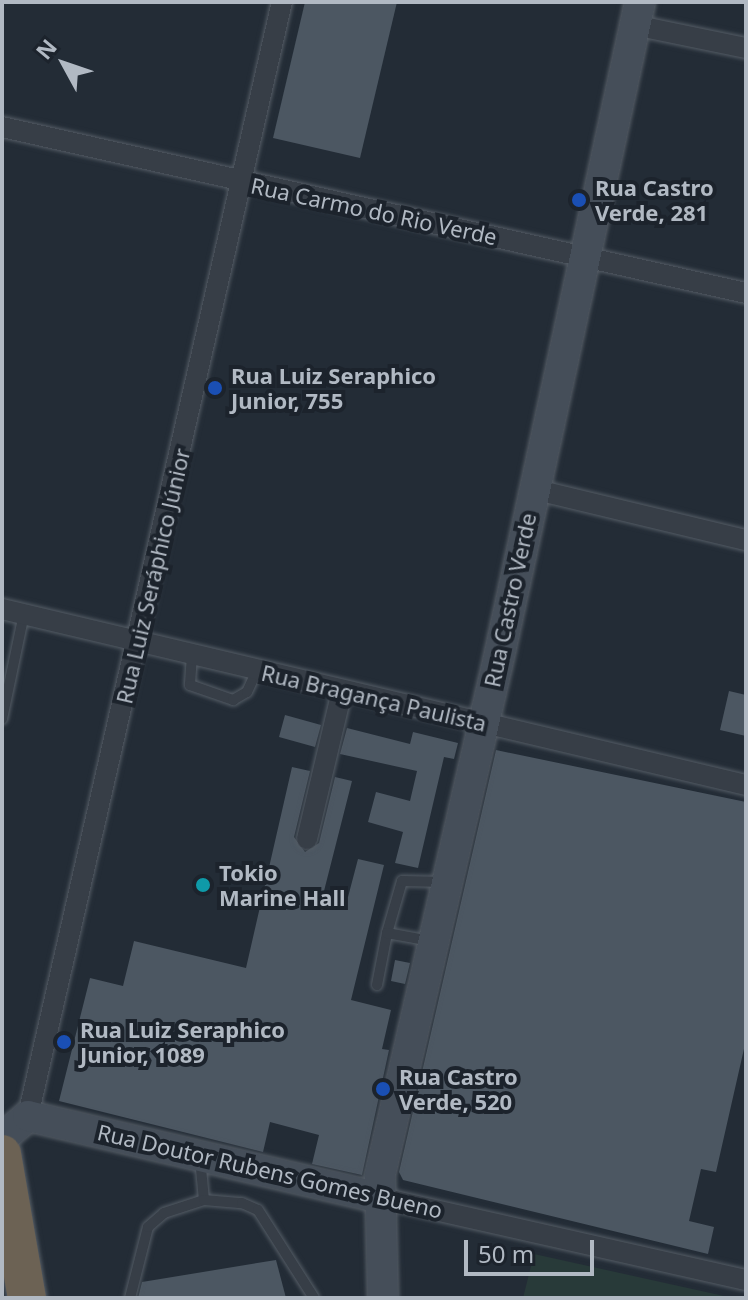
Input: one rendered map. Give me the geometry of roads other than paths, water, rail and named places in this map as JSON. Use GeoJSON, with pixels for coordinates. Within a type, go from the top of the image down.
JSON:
{"type":"FeatureCollection","features":[{"type":"Feature","properties":{"kind":"highway"},"geometry":{"type":"LineString","coordinates":[[2,1154],[27,1298]]}},
{"type":"Feature","properties":{"kind":"street","name":"Rua Luiz Seráphico Júnior"},"geometry":{"type":"LineString","coordinates":[[28,1116],[282,2]]}},
{"type":"Feature","properties":{"kind":"street"},"geometry":{"type":"LineString","coordinates":[[637,14],[746,48]]}},
{"type":"Feature","properties":{"kind":"street","name":"Rua Castro Verde"},"geometry":{"type":"LineString","coordinates":[[383,1298],[377,1197],[587,257],[637,14]]}},
{"type":"Feature","properties":{"kind":"street","name":"Rua Carmo do Rio Verde"},"geometry":{"type":"LineString","coordinates":[[2,127],[746,293]]}},
{"type":"Feature","properties":{"kind":"street"},"geometry":{"type":"LineString","coordinates":[[533,489],[746,540]]}},
{"type":"Feature","properties":{"kind":"street","name":"Rua Bragança Paulista"},"geometry":{"type":"LineString","coordinates":[[2,609],[746,785]]}},
{"type":"Feature","properties":{"kind":"street"},"geometry":{"type":"LineString","coordinates":[[307,839],[342,691]]}},
{"type":"Feature","properties":{"kind":"street"},"geometry":{"type":"LineString","coordinates":[[2,1138],[28,1116]]}},
{"type":"Feature","properties":{"kind":"street","name":"Rua Doutor Rubens Gomes Bueno"},"geometry":{"type":"LineString","coordinates":[[28,1116],[746,1280]]}},
{"type":"Feature","properties":{"kind":"lane"},"geometry":{"type":"LineString","coordinates":[[2,719],[24,614]]}},
{"type":"Feature","properties":{"kind":"lane"},"geometry":{"type":"LineString","coordinates":[[192,655],[190,685],[233,700],[247,692],[257,671]]}},
{"type":"Feature","properties":{"kind":"lane"},"geometry":{"type":"LineString","coordinates":[[377,985],[387,933],[402,881],[448,882]]}},
{"type":"Feature","properties":{"kind":"lane"},"geometry":{"type":"LineString","coordinates":[[387,933],[433,941]]}},
{"type":"Feature","properties":{"kind":"lane"},"geometry":{"type":"LineString","coordinates":[[200,1156],[204,1200]]}},
{"type":"Feature","properties":{"kind":"lane"},"geometry":{"type":"LineString","coordinates":[[130,1298],[148,1227],[164,1213],[204,1200],[242,1203],[258,1210],[314,1298]]}},
{"type":"Feature","properties":{"kind":"place","name":"Rua Castro Verde, 281"},"geometry":{"type":"Point","coordinates":[579,200]}},
{"type":"Feature","properties":{"kind":"place","name":"Rua Luiz Seraphico Junior, 755"},"geometry":{"type":"Point","coordinates":[215,388]}},
{"type":"Feature","properties":{"kind":"place","name":"Tokio Marine Hall"},"geometry":{"type":"Point","coordinates":[203,885]}},
{"type":"Feature","properties":{"kind":"place","name":"Rua Luiz Seraphico Junior, 1089"},"geometry":{"type":"Point","coordinates":[64,1042]}},
{"type":"Feature","properties":{"kind":"place","name":"Rua Castro Verde, 520"},"geometry":{"type":"Point","coordinates":[383,1089]}}]}
